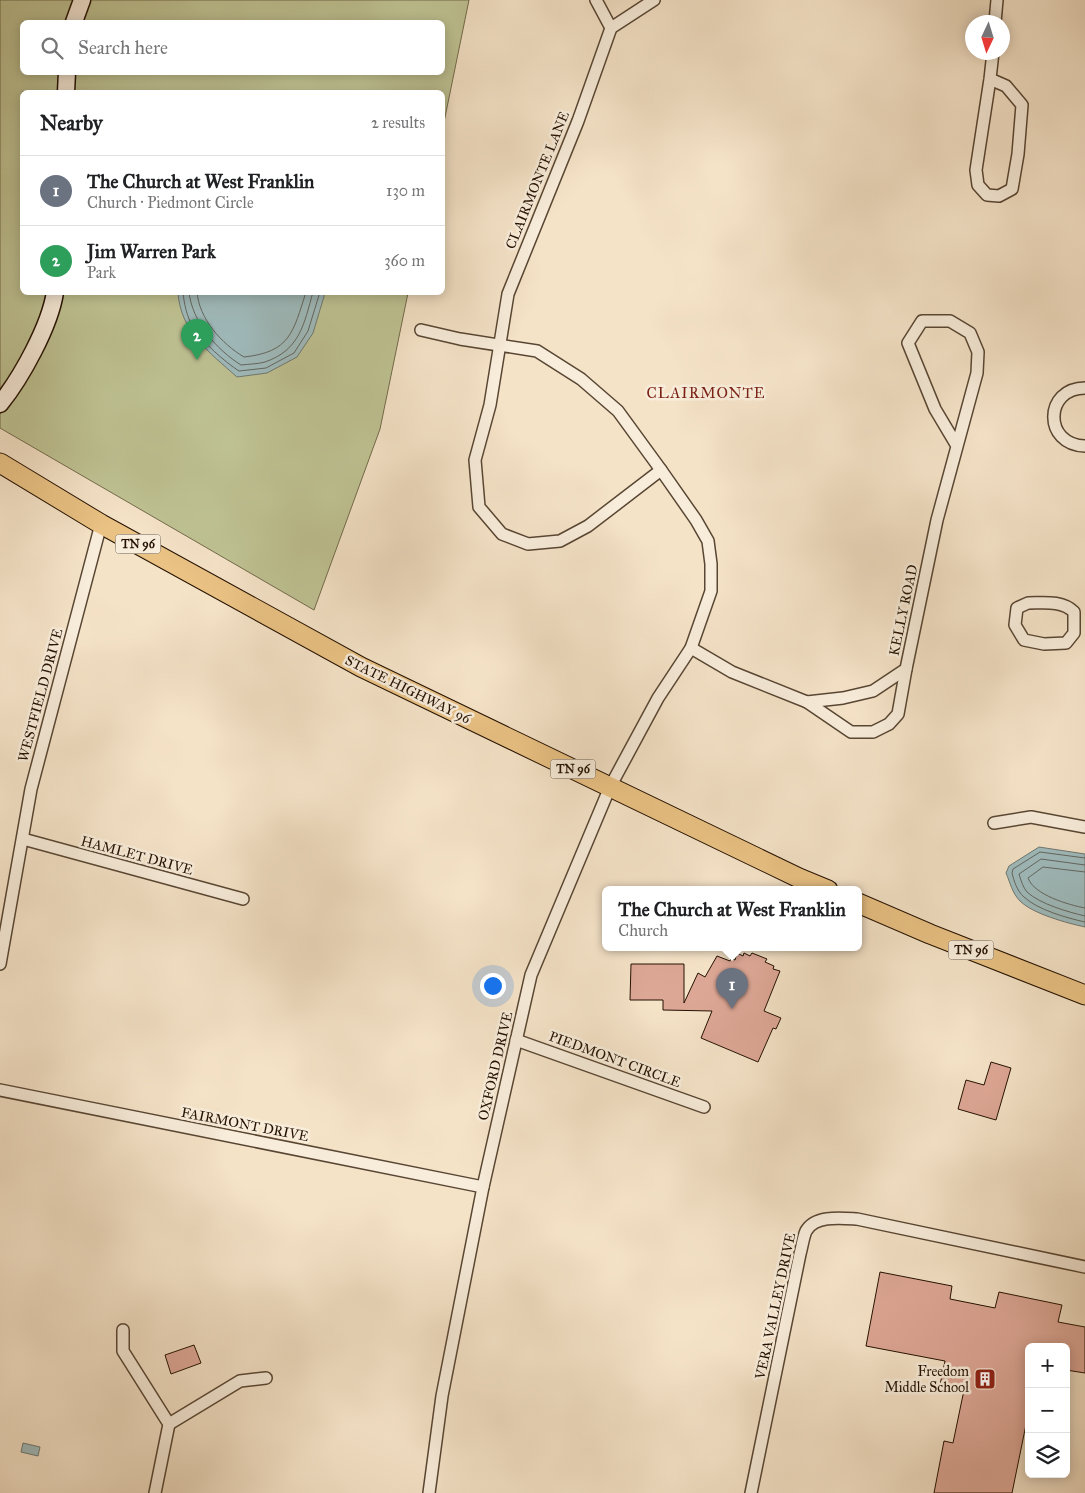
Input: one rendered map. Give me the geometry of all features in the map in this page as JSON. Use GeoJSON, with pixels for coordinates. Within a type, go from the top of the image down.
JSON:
{"type":"FeatureCollection","features":[{"type":"Feature","properties":{"kind":"main road","name":"STATE HIGHWAY 96"},"geometry":{"type":"LineString","coordinates":[[0,463],[101,524],[361,667],[820,886]]}},
{"type":"Feature","properties":{"kind":"main road","name":"TN 96"},"geometry":{"type":"LineString","coordinates":[[862,905],[930,934],[1085,995]]}},
{"type":"Feature","properties":{"kind":"street"},"geometry":{"type":"LineString","coordinates":[[75,20],[82,0]]}},
{"type":"Feature","properties":{"kind":"street"},"geometry":{"type":"LineString","coordinates":[[596,0],[611,28],[654,0]]}},
{"type":"Feature","properties":{"kind":"street"},"geometry":{"type":"LineString","coordinates":[[996,15],[997,0]]}},
{"type":"Feature","properties":{"kind":"street","name":"CLAIRMONTE LANE"},"geometry":{"type":"LineString","coordinates":[[611,28],[578,121],[508,294],[490,405],[475,460],[479,507],[502,534],[528,544],[560,541],[588,526],[661,470]]}},
{"type":"Feature","properties":{"kind":"street"},"geometry":{"type":"LineString","coordinates":[[990,78],[1006,86],[1022,105],[1018,154],[1012,189],[999,196],[988,195],[978,185],[976,170],[992,60]]}},
{"type":"Feature","properties":{"kind":"street"},"geometry":{"type":"LineString","coordinates":[[66,75],[66,90]]}},
{"type":"Feature","properties":{"kind":"street"},"geometry":{"type":"LineString","coordinates":[[0,404],[8,395],[46,324],[54,295]]}},
{"type":"Feature","properties":{"kind":"street","name":"KELLY ROAD"},"geometry":{"type":"LineString","coordinates":[[691,648],[732,672],[807,702],[843,698],[873,691],[906,668],[937,520],[977,373],[978,352],[970,333],[950,320],[922,321],[908,343],[935,409],[957,446]]}},
{"type":"Feature","properties":{"kind":"street","name":"OXFORD DRIVE"},"geometry":{"type":"LineString","coordinates":[[421,330],[460,340],[537,351],[581,379],[618,412],[661,470],[696,520],[708,541],[712,564],[711,591],[691,648],[658,698],[610,787],[531,975],[483,1187],[442,1396],[429,1493]]}},
{"type":"Feature","properties":{"kind":"street"},"geometry":{"type":"LineString","coordinates":[[1085,388],[1069,391],[1062,397],[1056,405],[1054,424],[1058,433],[1065,440],[1074,445],[1085,446]]}},
{"type":"Feature","properties":{"kind":"street","name":"WESTFIELD DRIVE"},"geometry":{"type":"LineString","coordinates":[[0,964],[31,789],[101,524]]}},
{"type":"Feature","properties":{"kind":"street"},"geometry":{"type":"LineString","coordinates":[[1028,603],[1053,603],[1070,608],[1074,612],[1079,633],[1066,643],[1044,644],[1024,640],[1014,624],[1017,608],[1028,603]]}},
{"type":"Feature","properties":{"kind":"street"},"geometry":{"type":"LineString","coordinates":[[807,702],[851,732],[873,732],[889,724],[898,714],[906,668]]}},
{"type":"Feature","properties":{"kind":"street"},"geometry":{"type":"LineString","coordinates":[[994,822],[1031,817],[1085,827]]}},
{"type":"Feature","properties":{"kind":"street","name":"HAMLET DRIVE"},"geometry":{"type":"LineString","coordinates":[[23,839],[243,899]]}},
{"type":"Feature","properties":{"kind":"street","name":"PIEDMONT CIRCLE"},"geometry":{"type":"LineString","coordinates":[[516,1040],[704,1107]]}},
{"type":"Feature","properties":{"kind":"street","name":"FAIRMONT DRIVE"},"geometry":{"type":"LineString","coordinates":[[0,1090],[483,1187]]}},
{"type":"Feature","properties":{"kind":"street","name":"VERA VALLEY DRIVE"},"geometry":{"type":"LineString","coordinates":[[751,1493],[800,1254],[806,1230],[816,1221],[836,1218],[857,1219],[1085,1267]]}},
{"type":"Feature","properties":{"kind":"street"},"geometry":{"type":"LineString","coordinates":[[123,1330],[123,1351],[169,1424],[155,1493]]}},
{"type":"Feature","properties":{"kind":"street"},"geometry":{"type":"LineString","coordinates":[[169,1424],[240,1381],[266,1378]]}},
{"type":"Feature","properties":{"kind":"green space"},"geometry":{"type":"Polygon","coordinates":[[[0,0],[469,0],[445,117],[445,90],[20,90],[20,295],[408,295],[380,429],[314,610],[0,428],[0,0]]]}},
{"type":"Feature","properties":{"kind":"water"},"geometry":{"type":"Polygon","coordinates":[[[178,295],[324,295],[313,333],[297,357],[267,373],[237,377],[198,340],[180,307],[178,295]]]}},
{"type":"Feature","properties":{"kind":"water"},"geometry":{"type":"Polygon","coordinates":[[[1039,847],[1085,854],[1085,927],[1033,910],[1015,895],[1006,873],[1009,866],[1039,847]]]}},
{"type":"Feature","properties":{"kind":"water"},"geometry":{"type":"Polygon","coordinates":[[[23,1443],[40,1447],[38,1456],[21,1452],[23,1443]]]}},
{"type":"Feature","properties":{"kind":"building"},"geometry":{"type":"Polygon","coordinates":[[[737,953],[743,956],[744,953],[750,956],[752,953],[767,959],[765,962],[774,966],[773,969],[780,971],[764,1011],[781,1018],[776,1029],[773,1028],[758,1062],[701,1038],[712,1011],[663,1010],[663,1000],[630,1000],[631,964],[684,964],[684,1003],[698,973],[705,977],[717,956],[730,961],[731,958],[735,960],[737,953]]]}},
{"type":"Feature","properties":{"kind":"building"},"geometry":{"type":"Polygon","coordinates":[[[991,1062],[1011,1068],[996,1120],[958,1109],[966,1080],[984,1085],[991,1062]]]}},
{"type":"Feature","properties":{"kind":"building","name":"Freedom Middle School"},"geometry":{"type":"Polygon","coordinates":[[[880,1272],[952,1286],[950,1299],[995,1308],[999,1292],[1062,1305],[1058,1322],[1085,1327],[1085,1373],[1070,1371],[1070,1343],[1025,1343],[1025,1430],[1012,1493],[934,1493],[944,1441],[953,1443],[964,1390],[940,1385],[945,1361],[866,1346],[880,1272]]]}},
{"type":"Feature","properties":{"kind":"building"},"geometry":{"type":"Polygon","coordinates":[[[194,1345],[201,1363],[171,1374],[165,1355],[194,1345]]]}},
{"type":"Feature","properties":{"kind":"place","name":"Jim Warren Park"},"geometry":{"type":"Point","coordinates":[197,360]}},
{"type":"Feature","properties":{"kind":"place","name":"The Church at West Franklin"},"geometry":{"type":"Point","coordinates":[732,1009]}},
{"type":"Feature","properties":{"kind":"place","name":"Freedom Middle School"},"geometry":{"type":"Point","coordinates":[985,1379]}},
{"type":"Feature","properties":{"kind":"district","name":"CLAIRMONTE"},"geometry":{"type":"Point","coordinates":[706,393]}}]}
